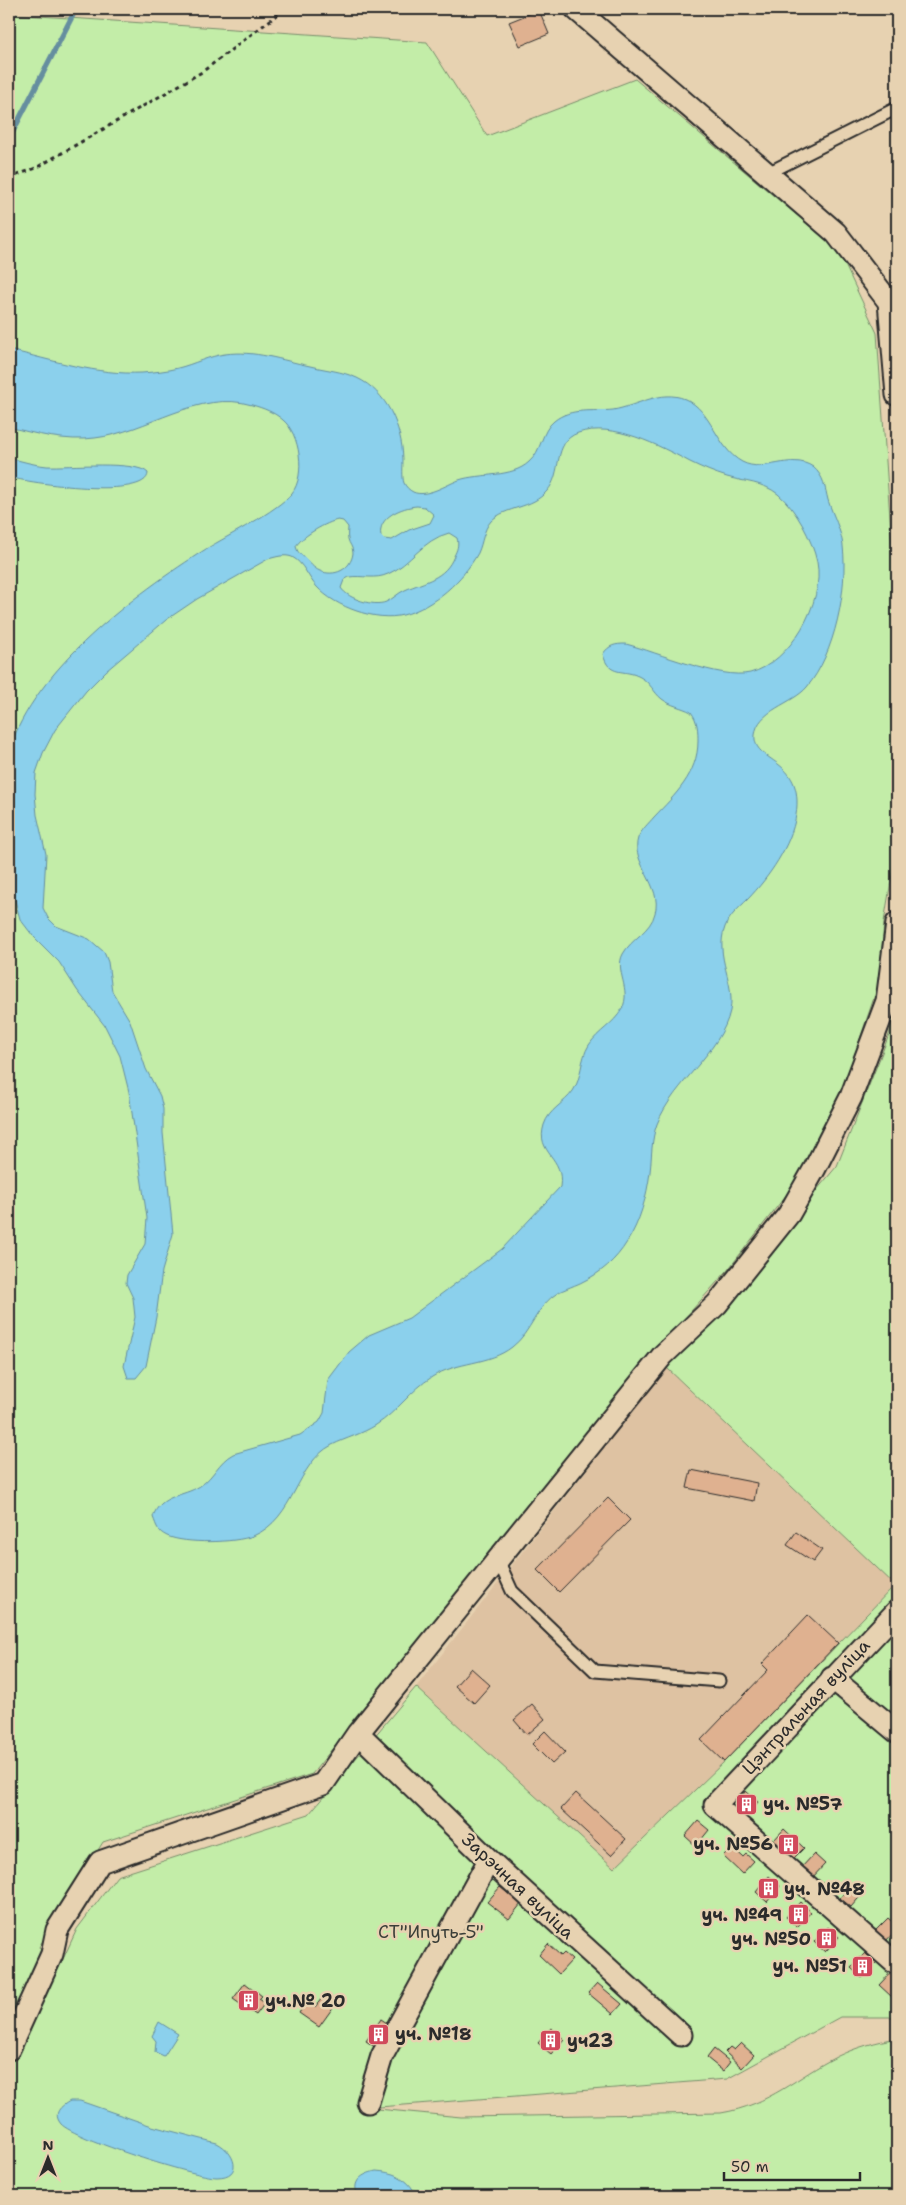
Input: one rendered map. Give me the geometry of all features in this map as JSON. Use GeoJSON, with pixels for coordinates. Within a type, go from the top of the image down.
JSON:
{"type":"FeatureCollection","features":[{"type":"Feature","properties":{"kind":"street"},"geometry":{"type":"LineString","coordinates":[[576,9],[836,233],[893,300],[897,395]]}},
{"type":"Feature","properties":{"kind":"street"},"geometry":{"type":"LineString","coordinates":[[9,2049],[52,1954],[57,1930],[100,1862],[323,1784],[358,1733],[663,1355],[716,1304],[789,1214],[815,1168],[850,1097],[887,1001],[897,923]]}},
{"type":"Feature","properties":{"kind":"street","name":"Цэнтральная вуліца"},"geometry":{"type":"LineString","coordinates":[[894,1962],[715,1805],[832,1678],[897,1611]]}},
{"type":"Feature","properties":{"kind":"street"},"geometry":{"type":"LineString","coordinates":[[832,1678],[897,1732]]}},
{"type":"Feature","properties":{"kind":"street","name":"Зарэчная вуліца"},"geometry":{"type":"LineString","coordinates":[[358,1733],[489,1860],[681,2035]]}},
{"type":"Feature","properties":{"kind":"street"},"geometry":{"type":"LineString","coordinates":[[368,2102],[382,2056],[489,1860]]}},
{"type":"Feature","properties":{"kind":"lane"},"geometry":{"type":"LineString","coordinates":[[766,174],[897,108]]}},
{"type":"Feature","properties":{"kind":"lane"},"geometry":{"type":"LineString","coordinates":[[498,1560],[512,1591],[596,1671],[719,1682]]}},
{"type":"Feature","properties":{"kind":"path"},"geometry":{"type":"LineString","coordinates":[[9,178],[36,168],[202,72],[230,53],[285,9]]}},
{"type":"Feature","properties":{"kind":"shaded area"},"geometry":{"type":"Polygon","coordinates":[[[667,1368],[896,1585],[724,1762],[614,1869],[416,1687],[667,1368]]]}},
{"type":"Feature","properties":{"kind":"green space","name":"СТ\"Ипуть-5\""},"geometry":{"type":"Polygon","coordinates":[[[9,14],[427,42],[487,136],[635,79],[838,250],[877,333],[897,618],[897,846],[884,922],[879,983],[844,1086],[797,1181],[727,1271],[623,1387],[312,1774],[103,1842],[39,1947],[56,1974],[77,1929],[117,1876],[309,1814],[416,1687],[614,1868],[724,1762],[895,1585],[667,1368],[837,1166],[889,1035],[897,1004],[897,2017],[840,2017],[727,2079],[367,2108],[461,2117],[721,2113],[754,2104],[845,2053],[867,2045],[897,2038],[897,2196],[9,2196],[9,14]]]}},
{"type":"Feature","properties":{"kind":"water"},"geometry":{"type":"Polygon","coordinates":[[[9,350],[75,366],[125,373],[169,370],[225,354],[257,354],[346,374],[368,384],[384,401],[396,423],[402,447],[404,483],[413,492],[424,493],[459,480],[505,473],[522,467],[537,452],[550,425],[568,414],[582,411],[613,410],[658,397],[676,396],[694,404],[702,412],[726,448],[742,462],[760,466],[796,462],[805,463],[813,467],[820,474],[824,482],[828,500],[842,540],[844,563],[841,600],[832,639],[825,657],[807,687],[762,719],[757,726],[755,735],[756,744],[761,751],[786,771],[793,782],[797,796],[793,827],[784,849],[771,871],[732,915],[725,927],[722,949],[730,990],[730,1011],[725,1026],[717,1040],[664,1109],[657,1124],[645,1199],[636,1226],[627,1242],[618,1255],[602,1270],[581,1283],[560,1291],[551,1297],[539,1311],[525,1334],[512,1347],[493,1357],[452,1368],[432,1377],[417,1388],[384,1420],[365,1431],[332,1445],[320,1454],[302,1477],[278,1517],[267,1528],[245,1538],[210,1542],[175,1539],[161,1532],[153,1517],[156,1510],[166,1500],[200,1486],[223,1461],[233,1454],[300,1435],[319,1422],[324,1413],[328,1380],[349,1352],[369,1335],[409,1318],[502,1249],[560,1187],[558,1168],[543,1143],[544,1125],[549,1115],[569,1096],[576,1086],[589,1045],[615,1019],[625,1002],[620,967],[621,960],[623,954],[653,919],[656,903],[655,893],[638,856],[638,838],[645,827],[677,792],[690,774],[697,753],[698,741],[698,730],[691,712],[662,699],[640,677],[613,669],[606,662],[603,654],[613,646],[626,644],[723,673],[750,673],[765,667],[791,644],[802,629],[816,595],[817,562],[807,534],[797,516],[785,500],[772,490],[713,472],[636,437],[606,430],[592,430],[578,433],[564,443],[555,476],[547,491],[534,501],[497,516],[491,521],[472,563],[456,582],[426,606],[393,617],[357,611],[334,601],[325,594],[314,583],[303,567],[292,557],[274,557],[197,599],[166,620],[106,671],[86,691],[55,730],[43,753],[36,773],[35,794],[37,815],[46,854],[43,908],[48,918],[56,926],[89,939],[104,952],[108,962],[112,991],[130,1021],[146,1069],[160,1096],[163,1109],[163,1133],[173,1234],[162,1271],[156,1317],[146,1366],[136,1378],[128,1378],[124,1366],[135,1317],[133,1298],[126,1283],[127,1275],[145,1244],[147,1218],[129,1092],[120,1056],[105,1026],[77,990],[59,962],[33,936],[20,919],[9,878],[9,751],[22,721],[40,691],[90,636],[119,611],[178,567],[264,515],[285,500],[292,493],[299,476],[299,455],[294,435],[289,426],[280,417],[260,407],[232,402],[212,403],[193,407],[134,428],[95,438],[62,438],[40,435],[9,427],[9,350]],[[425,507],[404,508],[387,518],[381,529],[381,536],[384,539],[392,540],[409,530],[430,523],[434,515],[425,507]],[[333,521],[309,534],[296,546],[299,553],[313,567],[325,573],[341,571],[349,564],[353,553],[348,539],[348,527],[343,521],[333,521]],[[449,533],[424,546],[396,570],[378,577],[349,577],[344,580],[341,588],[355,599],[368,603],[381,603],[389,601],[405,590],[434,578],[450,564],[458,545],[457,538],[449,533]]]}},
{"type":"Feature","properties":{"kind":"water"},"geometry":{"type":"Polygon","coordinates":[[[9,458],[47,466],[116,465],[141,469],[148,473],[143,481],[129,486],[109,488],[39,483],[9,477],[9,458]]]}},
{"type":"Feature","properties":{"kind":"water"},"geometry":{"type":"Polygon","coordinates":[[[159,2022],[178,2034],[164,2056],[155,2052],[156,2041],[152,2036],[159,2022]]]}},
{"type":"Feature","properties":{"kind":"water"},"geometry":{"type":"Polygon","coordinates":[[[70,2101],[80,2101],[152,2126],[217,2143],[232,2158],[234,2169],[225,2176],[217,2177],[185,2171],[88,2139],[71,2131],[58,2120],[59,2110],[70,2101]]]}},
{"type":"Feature","properties":{"kind":"water"},"geometry":{"type":"Polygon","coordinates":[[[376,2171],[393,2174],[403,2179],[414,2191],[413,2196],[358,2196],[356,2186],[359,2179],[366,2174],[376,2171]]]}},
{"type":"Feature","properties":{"kind":"building"},"geometry":{"type":"Polygon","coordinates":[[[539,10],[549,34],[520,46],[509,22],[539,10]]]}},
{"type":"Feature","properties":{"kind":"building"},"geometry":{"type":"Polygon","coordinates":[[[691,1470],[757,1483],[754,1501],[687,1488],[691,1470]]]}},
{"type":"Feature","properties":{"kind":"building"},"geometry":{"type":"Polygon","coordinates":[[[608,1498],[630,1520],[559,1592],[537,1570],[608,1498]]]}},
{"type":"Feature","properties":{"kind":"building"},"geometry":{"type":"Polygon","coordinates":[[[796,1532],[822,1550],[813,1562],[787,1545],[796,1532]]]}},
{"type":"Feature","properties":{"kind":"building"},"geometry":{"type":"Polygon","coordinates":[[[808,1615],[838,1643],[724,1762],[701,1740],[768,1670],[762,1664],[808,1615]]]}},
{"type":"Feature","properties":{"kind":"building"},"geometry":{"type":"Polygon","coordinates":[[[471,1668],[490,1685],[474,1703],[455,1686],[471,1668]]]}},
{"type":"Feature","properties":{"kind":"building"},"geometry":{"type":"Polygon","coordinates":[[[532,1704],[545,1719],[527,1735],[514,1720],[532,1704]]]}},
{"type":"Feature","properties":{"kind":"building"},"geometry":{"type":"Polygon","coordinates":[[[545,1731],[565,1752],[552,1764],[532,1744],[545,1731]]]}},
{"type":"Feature","properties":{"kind":"building","name":"уч. №57"},"geometry":{"type":"Polygon","coordinates":[[[746,1791],[758,1802],[745,1817],[736,1808],[739,1805],[736,1803],[746,1791]]]}},
{"type":"Feature","properties":{"kind":"building"},"geometry":{"type":"Polygon","coordinates":[[[576,1793],[626,1839],[611,1855],[561,1809],[576,1793]]]}},
{"type":"Feature","properties":{"kind":"building"},"geometry":{"type":"Polygon","coordinates":[[[698,1821],[709,1830],[696,1846],[685,1836],[698,1821]]]}},
{"type":"Feature","properties":{"kind":"building","name":"уч. №56"},"geometry":{"type":"Polygon","coordinates":[[[784,1829],[804,1848],[794,1858],[774,1840],[784,1829]]]}},
{"type":"Feature","properties":{"kind":"building"},"geometry":{"type":"Polygon","coordinates":[[[732,1847],[743,1857],[746,1854],[754,1861],[742,1874],[723,1856],[732,1847]]]}},
{"type":"Feature","properties":{"kind":"building"},"geometry":{"type":"Polygon","coordinates":[[[814,1854],[825,1864],[811,1879],[800,1869],[814,1854]]]}},
{"type":"Feature","properties":{"kind":"building","name":"уч. №48"},"geometry":{"type":"Polygon","coordinates":[[[769,1876],[780,1886],[767,1902],[756,1892],[769,1876]]]}},
{"type":"Feature","properties":{"kind":"building"},"geometry":{"type":"Polygon","coordinates":[[[853,1882],[864,1892],[851,1907],[840,1898],[853,1882]]]}},
{"type":"Feature","properties":{"kind":"building"},"geometry":{"type":"Polygon","coordinates":[[[500,1887],[521,1904],[509,1919],[487,1902],[500,1887]]]}},
{"type":"Feature","properties":{"kind":"building","name":"уч. №49"},"geometry":{"type":"Polygon","coordinates":[[[800,1902],[811,1912],[797,1927],[786,1917],[800,1902]]]}},
{"type":"Feature","properties":{"kind":"building"},"geometry":{"type":"Polygon","coordinates":[[[888,1918],[897,1926],[897,1929],[885,1942],[874,1932],[888,1918]]]}},
{"type":"Feature","properties":{"kind":"building","name":"уч. №50"},"geometry":{"type":"Polygon","coordinates":[[[828,1927],[839,1937],[825,1952],[814,1942],[828,1927]]]}},
{"type":"Feature","properties":{"kind":"building"},"geometry":{"type":"Polygon","coordinates":[[[548,1944],[561,1956],[564,1953],[572,1960],[559,1974],[539,1955],[548,1944]]]}},
{"type":"Feature","properties":{"kind":"building","name":"уч. №51"},"geometry":{"type":"Polygon","coordinates":[[[865,1953],[876,1964],[862,1978],[851,1968],[865,1953]]]}},
{"type":"Feature","properties":{"kind":"building"},"geometry":{"type":"Polygon","coordinates":[[[895,1968],[897,1969],[897,1991],[892,1997],[879,1985],[895,1968]]]}},
{"type":"Feature","properties":{"kind":"building","name":"уч.№ 20"},"geometry":{"type":"Polygon","coordinates":[[[245,1983],[262,1996],[259,1999],[265,2003],[256,2015],[233,1999],[245,1983]]]}},
{"type":"Feature","properties":{"kind":"building"},"geometry":{"type":"Polygon","coordinates":[[[597,1983],[622,2004],[613,2014],[588,1993],[597,1983]]]}},
{"type":"Feature","properties":{"kind":"building"},"geometry":{"type":"Polygon","coordinates":[[[322,1998],[334,2006],[319,2027],[299,2013],[307,2001],[315,2007],[322,1998]]]}},
{"type":"Feature","properties":{"kind":"building","name":"уч. №18"},"geometry":{"type":"Polygon","coordinates":[[[381,2019],[393,2027],[378,2049],[366,2041],[381,2019]]]}},
{"type":"Feature","properties":{"kind":"building","name":"уч23"},"geometry":{"type":"Polygon","coordinates":[[[551,2028],[564,2039],[551,2054],[538,2043],[551,2028]]]}},
{"type":"Feature","properties":{"kind":"building"},"geometry":{"type":"Polygon","coordinates":[[[741,2043],[754,2055],[742,2068],[725,2052],[730,2047],[734,2050],[741,2043]]]}},
{"type":"Feature","properties":{"kind":"building"},"geometry":{"type":"Polygon","coordinates":[[[714,2049],[730,2062],[723,2071],[707,2058],[714,2049]]]}},
{"type":"Feature","properties":{"kind":"waterway"},"geometry":{"type":"LineString","coordinates":[[9,139],[76,9]]}},
{"type":"Feature","properties":{"kind":"place","name":"уч. №57"},"geometry":{"type":"Point","coordinates":[747,1804]}},
{"type":"Feature","properties":{"kind":"place","name":"уч. №56"},"geometry":{"type":"Point","coordinates":[789,1844]}},
{"type":"Feature","properties":{"kind":"place","name":"уч. №48"},"geometry":{"type":"Point","coordinates":[768,1889]}},
{"type":"Feature","properties":{"kind":"place","name":"уч. №49"},"geometry":{"type":"Point","coordinates":[798,1915]}},
{"type":"Feature","properties":{"kind":"place","name":"уч. №50"},"geometry":{"type":"Point","coordinates":[827,1939]}},
{"type":"Feature","properties":{"kind":"place","name":"уч. №51"},"geometry":{"type":"Point","coordinates":[863,1966]}},
{"type":"Feature","properties":{"kind":"place","name":"уч.№ 20"},"geometry":{"type":"Point","coordinates":[249,2001]}},
{"type":"Feature","properties":{"kind":"place","name":"уч. №18"},"geometry":{"type":"Point","coordinates":[379,2034]}},
{"type":"Feature","properties":{"kind":"place","name":"уч23"},"geometry":{"type":"Point","coordinates":[551,2041]}}]}
